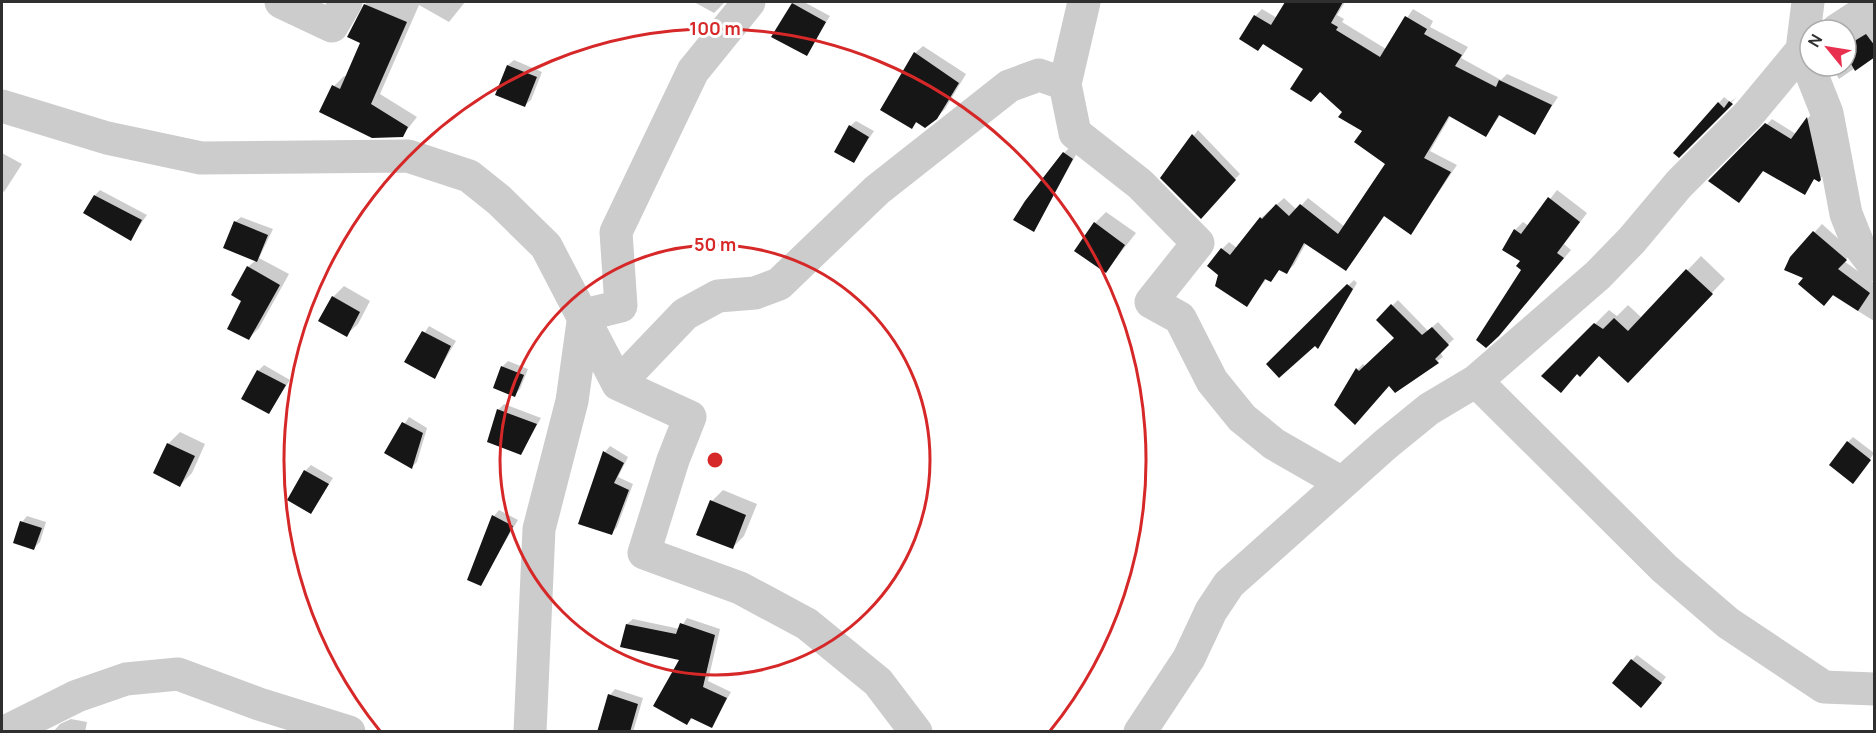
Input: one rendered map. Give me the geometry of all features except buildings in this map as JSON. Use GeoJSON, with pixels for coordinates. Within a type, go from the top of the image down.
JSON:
{"type":"FeatureCollection","features":[{"type":"Feature","properties":{"kind":"street"},"geometry":{"type":"LineString","coordinates":[[281,2],[332,26],[346,2]]}},
{"type":"Feature","properties":{"kind":"street"},"geometry":{"type":"LineString","coordinates":[[584,315],[621,306],[616,232],[693,71],[749,2]]}},
{"type":"Feature","properties":{"kind":"street"},"geometry":{"type":"LineString","coordinates":[[1084,2],[1065,84],[1075,133],[1140,184],[1198,243],[1151,302],[1180,318],[1212,381],[1242,418],[1274,444],[1342,483]]}},
{"type":"Feature","properties":{"kind":"street"},"geometry":{"type":"LineString","coordinates":[[1807,18],[1808,2]]}},
{"type":"Feature","properties":{"kind":"street"},"geometry":{"type":"LineString","coordinates":[[1856,18],[1875,6]]}},
{"type":"Feature","properties":{"kind":"street"},"geometry":{"type":"LineString","coordinates":[[1140,732],[1189,658],[1211,611],[1229,584],[1429,409],[1476,381],[1581,290],[1626,247],[1679,184],[1748,115],[1798,57]]}},
{"type":"Feature","properties":{"kind":"street"},"geometry":{"type":"LineString","coordinates":[[618,384],[685,314],[718,296],[755,293],[779,284],[877,190],[1009,86],[1039,75],[1065,84]]}},
{"type":"Feature","properties":{"kind":"street"},"geometry":{"type":"LineString","coordinates":[[1816,78],[1827,113],[1846,214],[1858,244],[1875,265]]}},
{"type":"Feature","properties":{"kind":"street"},"geometry":{"type":"LineString","coordinates":[[2,106],[107,138],[201,158],[408,156],[469,176],[499,200],[546,246],[618,384],[690,417],[673,460],[644,553],[740,588],[807,624],[878,682],[916,732]]}},
{"type":"Feature","properties":{"kind":"street"},"geometry":{"type":"LineString","coordinates":[[530,732],[539,529],[572,401],[584,315]]}},
{"type":"Feature","properties":{"kind":"street"},"geometry":{"type":"LineString","coordinates":[[1476,381],[1664,568],[1728,623],[1824,687],[1875,689]]}},
{"type":"Feature","properties":{"kind":"street"},"geometry":{"type":"LineString","coordinates":[[4,732],[77,696],[126,679],[178,674],[259,704],[350,732]]}}]}
